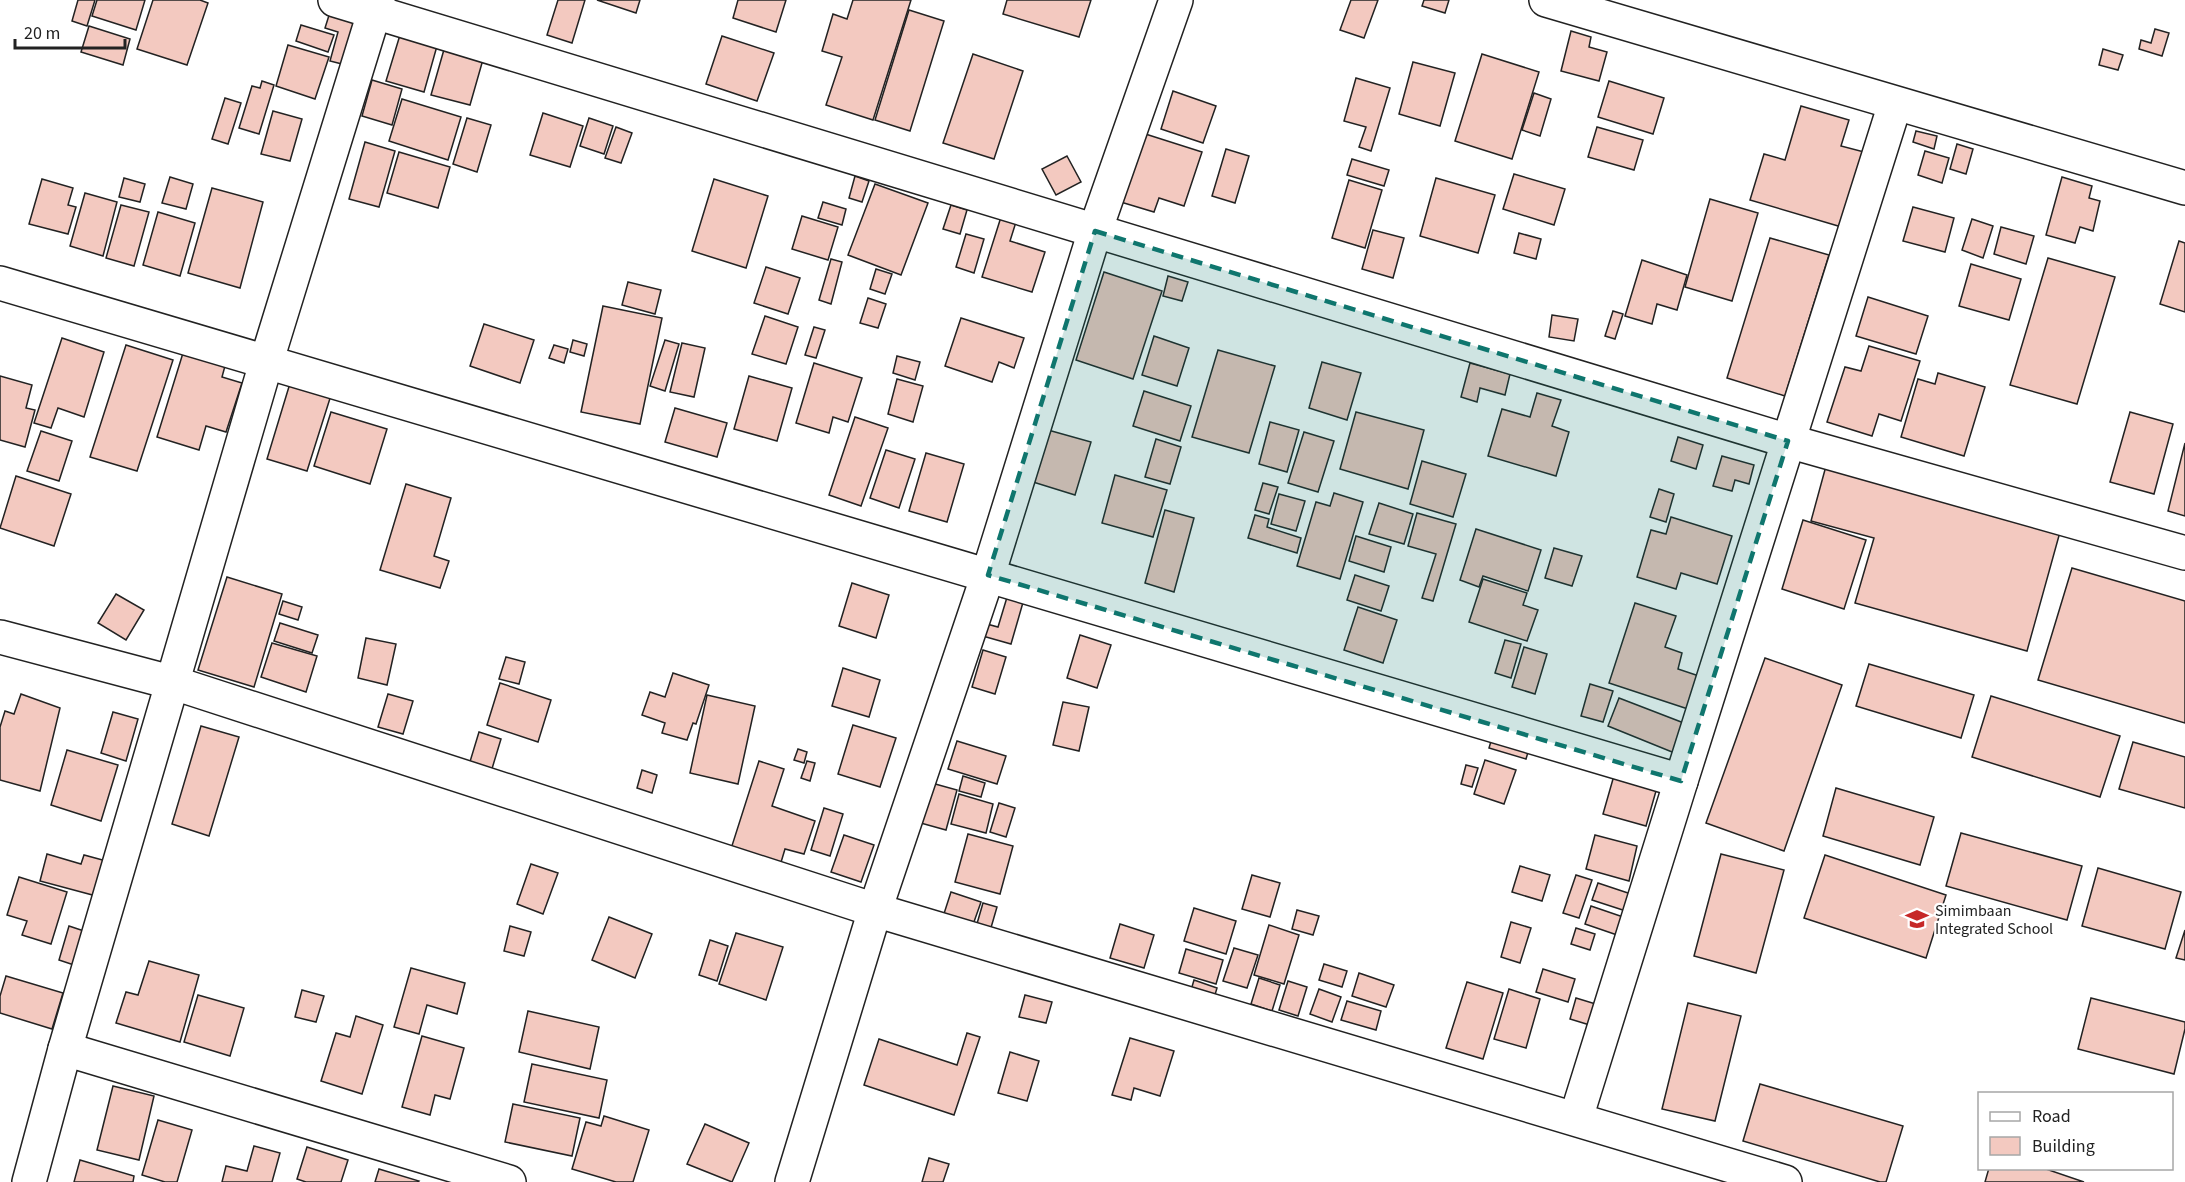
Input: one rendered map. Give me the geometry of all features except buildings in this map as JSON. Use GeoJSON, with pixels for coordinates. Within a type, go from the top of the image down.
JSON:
{"type":"FeatureCollection","features":[{"type":"Feature","properties":{"kind":"street"},"geometry":{"type":"LineString","coordinates":[[335,0],[376,6],[1095,231],[1788,441],[2185,554]]}},
{"type":"Feature","properties":{"kind":"street"},"geometry":{"type":"LineString","coordinates":[[792,1182],[875,910],[988,575],[1095,231],[1176,0]]}},
{"type":"Feature","properties":{"kind":"street"},"geometry":{"type":"LineString","coordinates":[[1546,0],[2185,188]]}},
{"type":"Feature","properties":{"kind":"street"},"geometry":{"type":"LineString","coordinates":[[29,1182],[65,1049],[266,363],[376,6]]}},
{"type":"Feature","properties":{"kind":"street"},"geometry":{"type":"LineString","coordinates":[[1576,1118],[1895,104]]}},
{"type":"Feature","properties":{"kind":"street"},"geometry":{"type":"LineString","coordinates":[[0,283],[1681,781]]}},
{"type":"Feature","properties":{"kind":"street"},"geometry":{"type":"LineString","coordinates":[[0,636],[174,683],[875,910],[1785,1182]]}},
{"type":"Feature","properties":{"kind":"street"},"geometry":{"type":"LineString","coordinates":[[65,1049],[509,1182]]}},
{"type":"Feature","properties":{"kind":"highlighted area"},"geometry":{"type":"Polygon","coordinates":[[[1095,231],[1788,441],[1681,781],[988,575],[1095,231]]]}},
{"type":"Feature","properties":{"kind":"place","name":"Simimbaan Integrated School"},"geometry":{"type":"Point","coordinates":[1917,919]}}]}
